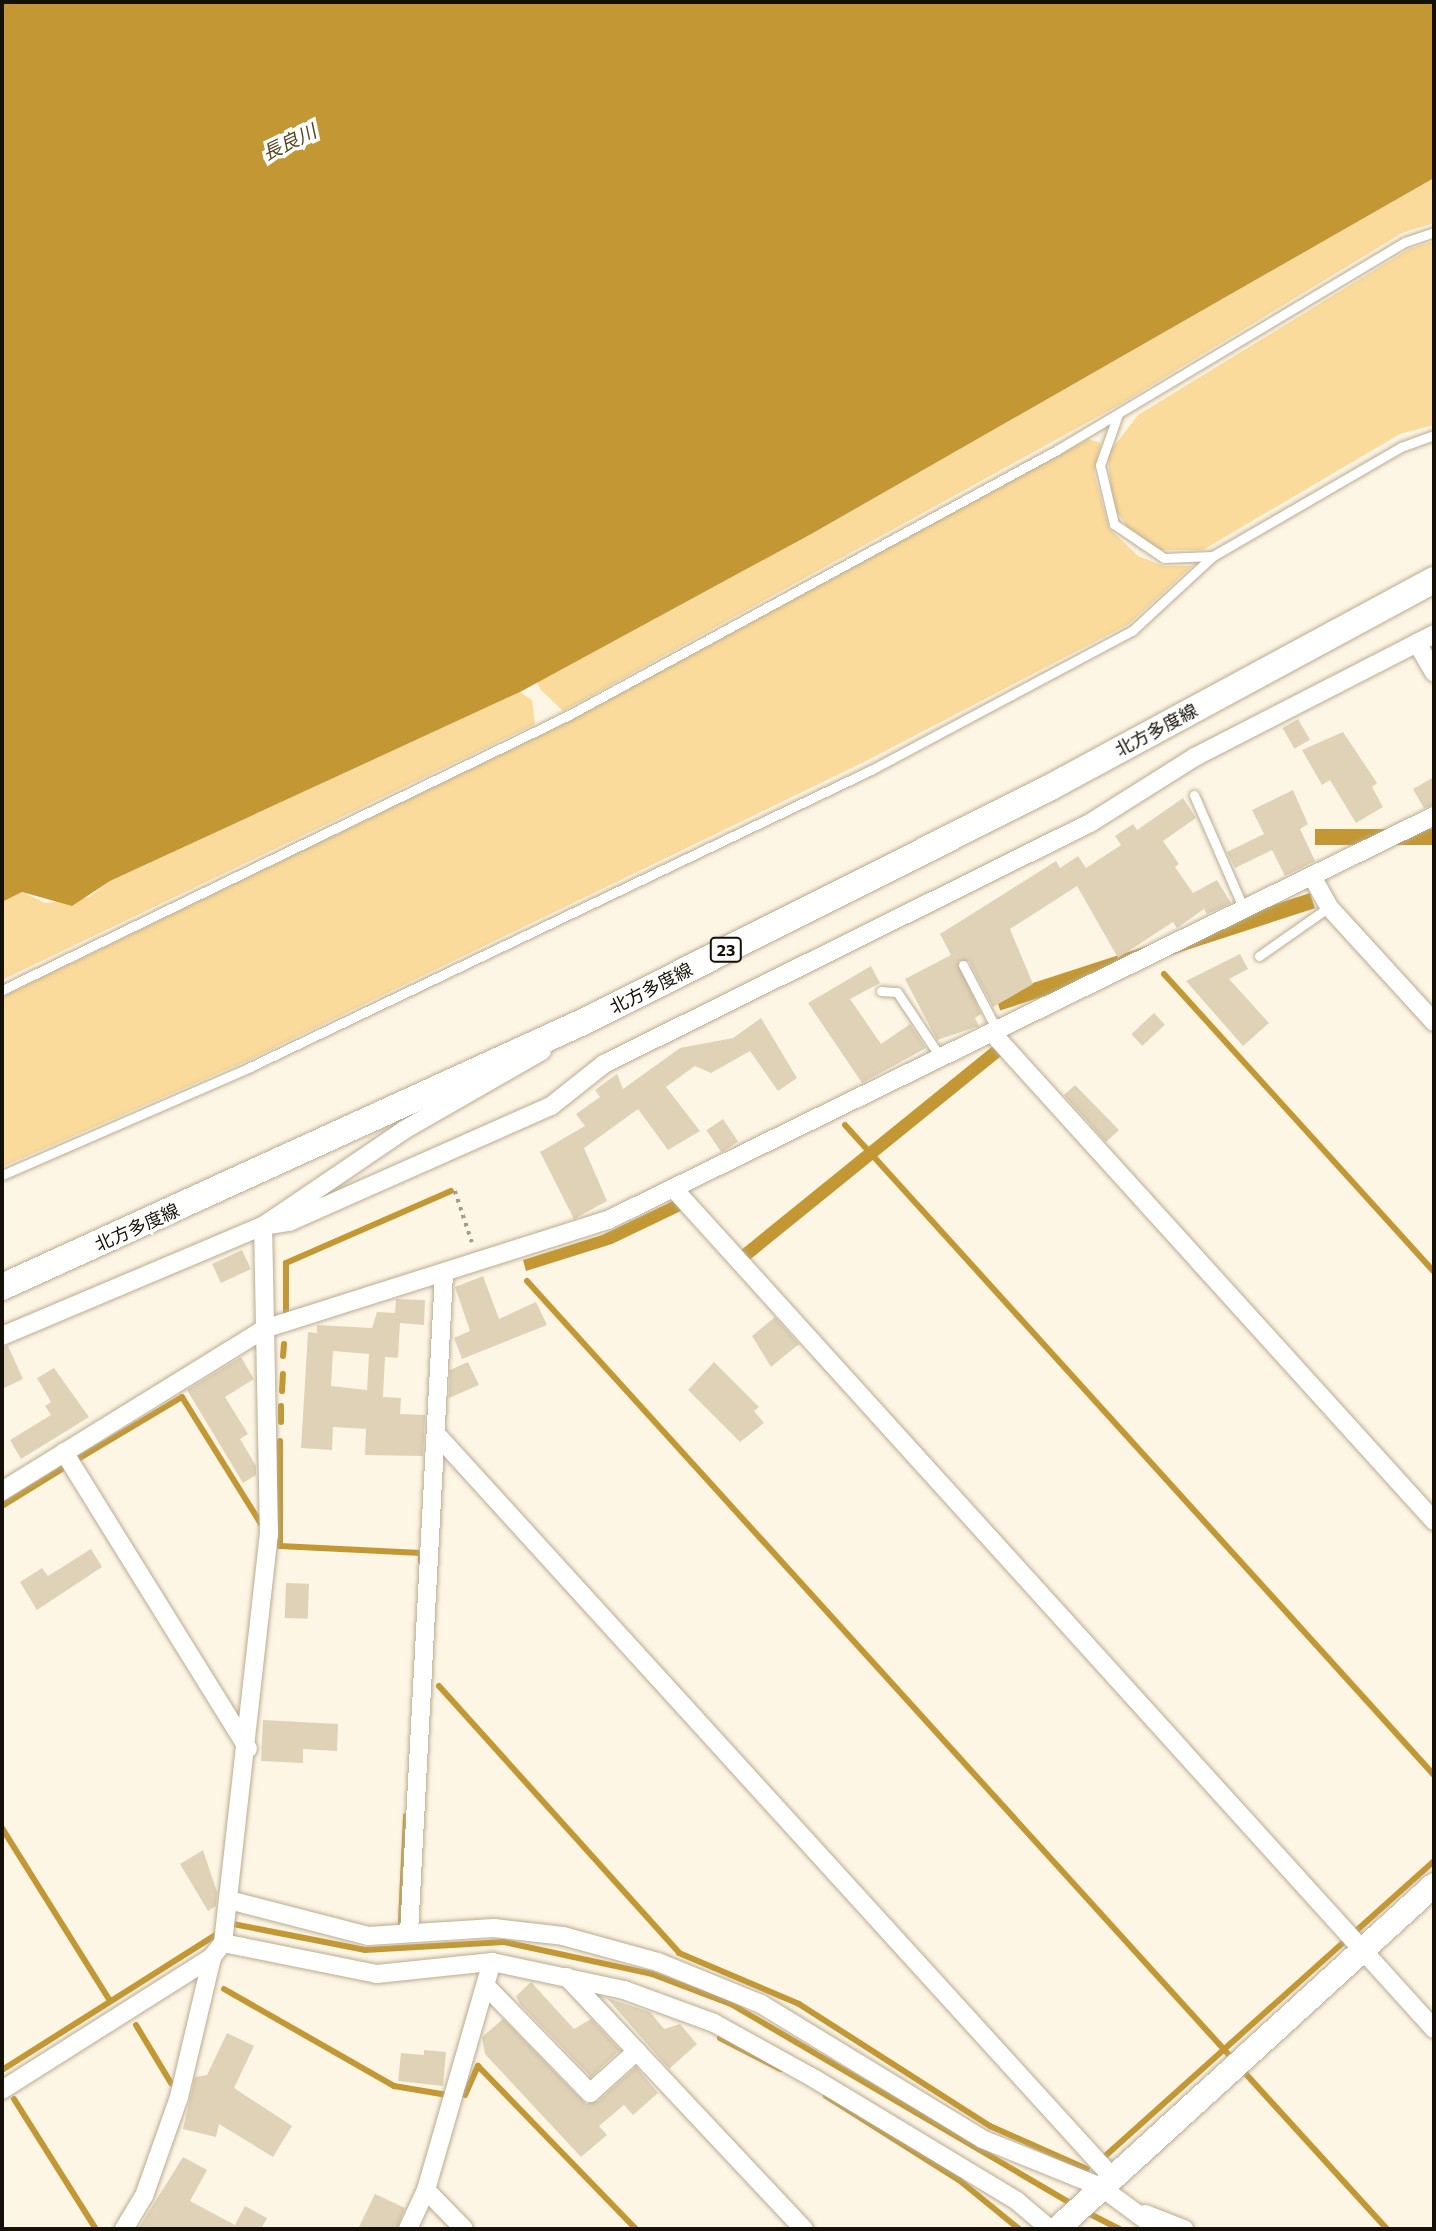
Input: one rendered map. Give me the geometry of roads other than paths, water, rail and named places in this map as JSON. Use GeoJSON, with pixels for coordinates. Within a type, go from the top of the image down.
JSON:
{"type":"FeatureCollection","features":[{"type":"Feature","properties":{"kind":"main road","name":"北方多度線"},"geometry":{"type":"LineString","coordinates":[[2,1287],[583,1023],[1051,788],[1430,578]]}},
{"type":"Feature","properties":{"kind":"street"},"geometry":{"type":"LineString","coordinates":[[263,1226],[289,1222],[551,1107],[604,1065],[1090,823],[1195,757],[1434,634]]}},
{"type":"Feature","properties":{"kind":"street"},"geometry":{"type":"LineString","coordinates":[[1417,643],[1434,673]]}},
{"type":"Feature","properties":{"kind":"street"},"geometry":{"type":"LineString","coordinates":[[2,1491],[264,1329],[608,1220],[1246,913],[1434,816]]}},
{"type":"Feature","properties":{"kind":"street"},"geometry":{"type":"LineString","coordinates":[[1314,878],[1329,907],[1434,1022]]}},
{"type":"Feature","properties":{"kind":"street"},"geometry":{"type":"LineString","coordinates":[[2,1336],[263,1226],[404,1130],[583,1023]]}},
{"type":"Feature","properties":{"kind":"street"},"geometry":{"type":"LineString","coordinates":[[996,1034],[1434,1521]]}},
{"type":"Feature","properties":{"kind":"street"},"geometry":{"type":"LineString","coordinates":[[674,1189],[1434,2029]]}},
{"type":"Feature","properties":{"kind":"street"},"geometry":{"type":"LineString","coordinates":[[124,2229],[144,2196],[179,2097],[228,1907],[248,1749],[269,1535],[263,1226]]}},
{"type":"Feature","properties":{"kind":"street"},"geometry":{"type":"LineString","coordinates":[[409,1933],[439,1437],[444,1274]]}},
{"type":"Feature","properties":{"kind":"street"},"geometry":{"type":"LineString","coordinates":[[439,1437],[1103,2185],[1158,2229]]}},
{"type":"Feature","properties":{"kind":"street"},"geometry":{"type":"LineString","coordinates":[[64,1452],[248,1749]]}},
{"type":"Feature","properties":{"kind":"street"},"geometry":{"type":"LineString","coordinates":[[1057,2229],[1434,1885]]}},
{"type":"Feature","properties":{"kind":"street"},"geometry":{"type":"LineString","coordinates":[[228,1907],[368,1936],[494,1928],[563,1936],[658,1962],[809,2030],[982,2139],[1103,2185]]}},
{"type":"Feature","properties":{"kind":"street"},"geometry":{"type":"LineString","coordinates":[[2,2090],[217,1950],[377,1974],[492,1962],[567,1976],[714,2023],[1017,2201],[1050,2229]]}},
{"type":"Feature","properties":{"kind":"street"},"geometry":{"type":"LineString","coordinates":[[408,2229],[426,2190],[487,1987],[492,1962]]}},
{"type":"Feature","properties":{"kind":"street"},"geometry":{"type":"LineString","coordinates":[[567,1976],[804,2229]]}},
{"type":"Feature","properties":{"kind":"street"},"geometry":{"type":"LineString","coordinates":[[487,1987],[590,2093],[637,2051]]}},
{"type":"Feature","properties":{"kind":"street"},"geometry":{"type":"LineString","coordinates":[[426,2190],[464,2229]]}},
{"type":"Feature","properties":{"kind":"street"},"geometry":{"type":"LineString","coordinates":[[1131,2209],[1184,2229]]}},
{"type":"Feature","properties":{"kind":"lane"},"geometry":{"type":"LineString","coordinates":[[2,990],[569,715],[1118,414],[1405,242],[1434,232]]}},
{"type":"Feature","properties":{"kind":"lane"},"geometry":{"type":"LineString","coordinates":[[1118,414],[1100,465],[1114,524],[1164,558],[1213,556]]}},
{"type":"Feature","properties":{"kind":"lane"},"geometry":{"type":"LineString","coordinates":[[2,1175],[250,1067],[871,770],[1133,630],[1213,556],[1401,447],[1434,435]]}},
{"type":"Feature","properties":{"kind":"lane"},"geometry":{"type":"LineString","coordinates":[[1194,795],[1246,913]]}},
{"type":"Feature","properties":{"kind":"lane"},"geometry":{"type":"LineString","coordinates":[[1259,956],[1329,907]]}},
{"type":"Feature","properties":{"kind":"lane"},"geometry":{"type":"LineString","coordinates":[[962,965],[996,1034]]}},
{"type":"Feature","properties":{"kind":"lane"},"geometry":{"type":"LineString","coordinates":[[881,991],[897,992],[942,1060]]}},
{"type":"Feature","properties":{"kind":"water","name":"長良川"},"geometry":{"type":"Polygon","coordinates":[[[2,2],[1434,2],[1434,178],[813,533],[520,692],[110,881],[72,906],[22,892],[2,902],[2,2]]]}},
{"type":"Feature","properties":{"kind":"water"},"geometry":{"type":"Polygon","coordinates":[[[1315,829],[1434,829],[1434,845],[1315,845],[1315,829]]]}},
{"type":"Feature","properties":{"kind":"water"},"geometry":{"type":"Polygon","coordinates":[[[1310,893],[1315,908],[1000,1011],[995,995],[1310,893]]]}},
{"type":"Feature","properties":{"kind":"water"},"geometry":{"type":"Polygon","coordinates":[[[993,1046],[1001,1056],[743,1265],[735,1255],[993,1046]]]}},
{"type":"Feature","properties":{"kind":"water"},"geometry":{"type":"Polygon","coordinates":[[[675,1200],[683,1210],[612,1244],[526,1271],[523,1260],[602,1235],[675,1200]]]}},
{"type":"Feature","properties":{"kind":"waterway"},"geometry":{"type":"LineString","coordinates":[[1164,974],[1434,1272]]}},
{"type":"Feature","properties":{"kind":"waterway"},"geometry":{"type":"LineString","coordinates":[[845,1125],[1434,1775]]}},
{"type":"Feature","properties":{"kind":"waterway"},"geometry":{"type":"LineString","coordinates":[[286,1312],[286,1263],[451,1191]]}},
{"type":"Feature","properties":{"kind":"waterway"},"geometry":{"type":"LineString","coordinates":[[527,1281],[1229,2055]]}},
{"type":"Feature","properties":{"kind":"waterway"},"geometry":{"type":"LineString","coordinates":[[283,1356],[284,1344]]}},
{"type":"Feature","properties":{"kind":"waterway"},"geometry":{"type":"LineString","coordinates":[[282,1391],[283,1374]]}},
{"type":"Feature","properties":{"kind":"waterway"},"geometry":{"type":"LineString","coordinates":[[78,1459],[182,1397],[263,1527]]}},
{"type":"Feature","properties":{"kind":"waterway"},"geometry":{"type":"LineString","coordinates":[[281,1406],[281,1422]]}},
{"type":"Feature","properties":{"kind":"waterway"},"geometry":{"type":"LineString","coordinates":[[280,1441],[280,1546],[421,1553],[421,1561]]}},
{"type":"Feature","properties":{"kind":"waterway"},"geometry":{"type":"LineString","coordinates":[[2,1506],[62,1469]]}},
{"type":"Feature","properties":{"kind":"waterway"},"geometry":{"type":"LineString","coordinates":[[439,1686],[679,1953],[799,2004],[990,2126],[1087,2169]]}},
{"type":"Feature","properties":{"kind":"waterway"},"geometry":{"type":"LineString","coordinates":[[401,1922],[406,1816]]}},
{"type":"Feature","properties":{"kind":"waterway"},"geometry":{"type":"LineString","coordinates":[[2,1828],[110,2001]]}},
{"type":"Feature","properties":{"kind":"waterway"},"geometry":{"type":"LineString","coordinates":[[1356,1931],[1434,1861]]}},
{"type":"Feature","properties":{"kind":"waterway"},"geometry":{"type":"LineString","coordinates":[[2,2070],[233,1924],[365,1950],[504,1942],[652,1974],[731,2004],[1074,2205]]}},
{"type":"Feature","properties":{"kind":"waterway"},"geometry":{"type":"LineString","coordinates":[[1103,2158],[1344,1942]]}},
{"type":"Feature","properties":{"kind":"waterway"},"geometry":{"type":"LineString","coordinates":[[224,1989],[394,2086],[447,2095]]}},
{"type":"Feature","properties":{"kind":"waterway"},"geometry":{"type":"LineString","coordinates":[[136,2025],[171,2083]]}},
{"type":"Feature","properties":{"kind":"waterway"},"geometry":{"type":"LineString","coordinates":[[720,2038],[780,2069]]}},
{"type":"Feature","properties":{"kind":"waterway"},"geometry":{"type":"LineString","coordinates":[[465,2095],[478,2066],[636,2229]]}},
{"type":"Feature","properties":{"kind":"waterway"},"geometry":{"type":"LineString","coordinates":[[1245,2073],[1387,2229]]}},
{"type":"Feature","properties":{"kind":"waterway"},"geometry":{"type":"LineString","coordinates":[[826,2096],[959,2180],[1019,2229]]}},
{"type":"Feature","properties":{"kind":"waterway"},"geometry":{"type":"LineString","coordinates":[[14,2099],[96,2229]]}},
{"type":"Feature","properties":{"kind":"waterway"},"geometry":{"type":"LineString","coordinates":[[1086,2212],[1120,2229]]}}]}
